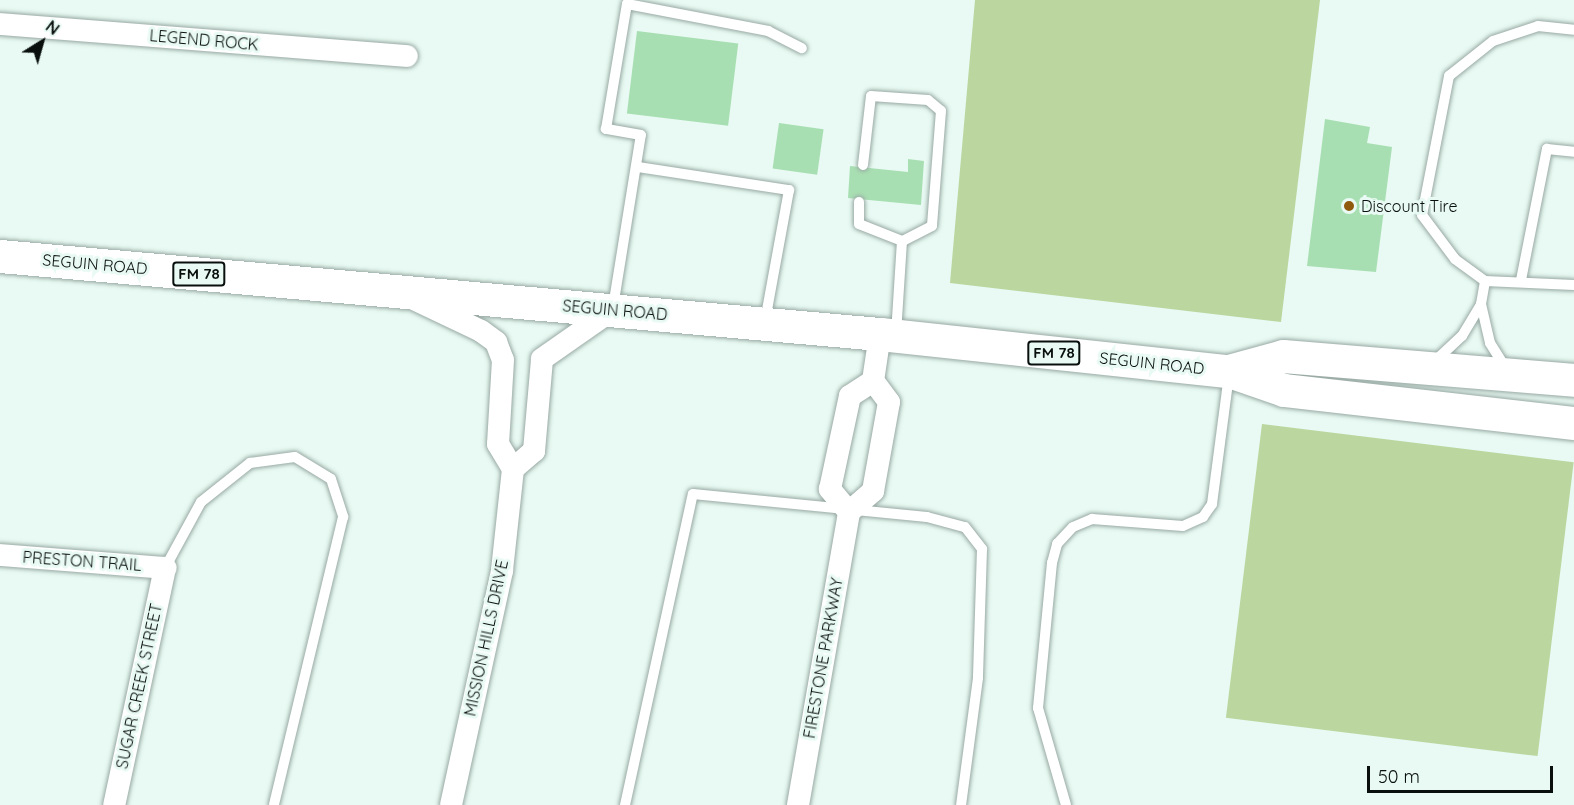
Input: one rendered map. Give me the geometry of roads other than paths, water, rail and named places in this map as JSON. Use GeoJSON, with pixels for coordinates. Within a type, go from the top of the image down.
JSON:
{"type":"FeatureCollection","features":[{"type":"Feature","properties":{"kind":"main road","name":"SEGUIN ROAD"},"geometry":{"type":"LineString","coordinates":[[0,256],[888,335],[1229,371],[1284,390],[1574,423]]}},
{"type":"Feature","properties":{"kind":"main road","name":"SEGUIN ROAD"},"geometry":{"type":"LineString","coordinates":[[1229,371],[1283,356],[1574,380]]}},
{"type":"Feature","properties":{"kind":"street","name":"LEGEND ROCK"},"geometry":{"type":"LineString","coordinates":[[0,24],[407,56]]}},
{"type":"Feature","properties":{"kind":"street"},"geometry":{"type":"LineString","coordinates":[[399,291],[481,331],[496,342],[503,360],[498,444],[513,469],[534,451],[542,359],[612,310]]}},
{"type":"Feature","properties":{"kind":"street"},"geometry":{"type":"LineString","coordinates":[[873,381],[889,402],[873,491],[849,512],[830,489],[850,396],[873,381],[888,335]]}},
{"type":"Feature","properties":{"kind":"street","name":"MISSION HILLS DRIVE"},"geometry":{"type":"LineString","coordinates":[[451,805],[502,571],[513,469]]}},
{"type":"Feature","properties":{"kind":"street","name":"FIRESTONE PARKWAY"},"geometry":{"type":"LineString","coordinates":[[798,805],[849,512]]}},
{"type":"Feature","properties":{"kind":"street","name":"PRESTON TRAIL"},"geometry":{"type":"LineString","coordinates":[[0,555],[165,568]]}},
{"type":"Feature","properties":{"kind":"street","name":"SUGAR CREEK STREET"},"geometry":{"type":"LineString","coordinates":[[114,805],[165,568]]}},
{"type":"Feature","properties":{"kind":"lane"},"geometry":{"type":"LineString","coordinates":[[612,310],[638,167],[641,135],[606,129],[627,4],[768,31],[802,48]]}},
{"type":"Feature","properties":{"kind":"lane"},"geometry":{"type":"LineString","coordinates":[[1574,30],[1538,26],[1492,41],[1449,76],[1422,215],[1455,259],[1485,281],[1521,280],[1574,285]]}},
{"type":"Feature","properties":{"kind":"lane"},"geometry":{"type":"LineString","coordinates":[[859,202],[859,224],[902,241],[932,226],[942,111],[928,100],[871,96],[863,165]]}},
{"type":"Feature","properties":{"kind":"lane"},"geometry":{"type":"LineString","coordinates":[[1521,280],[1547,149],[1574,152]]}},
{"type":"Feature","properties":{"kind":"lane"},"geometry":{"type":"LineString","coordinates":[[638,167],[789,190],[765,324]]}},
{"type":"Feature","properties":{"kind":"lane"},"geometry":{"type":"LineString","coordinates":[[888,335],[902,241]]}},
{"type":"Feature","properties":{"kind":"lane"},"geometry":{"type":"LineString","coordinates":[[1428,368],[1462,336],[1481,304],[1485,281]]}},
{"type":"Feature","properties":{"kind":"lane"},"geometry":{"type":"LineString","coordinates":[[1481,304],[1490,343],[1509,374]]}},
{"type":"Feature","properties":{"kind":"lane"},"geometry":{"type":"LineString","coordinates":[[1066,805],[1038,708],[1052,563],[1057,544],[1073,527],[1092,519],[1183,526],[1203,518],[1212,504],[1229,371]]}},
{"type":"Feature","properties":{"kind":"lane"},"geometry":{"type":"LineString","coordinates":[[165,568],[201,502],[250,463],[295,457],[331,479],[343,517],[274,805]]}},
{"type":"Feature","properties":{"kind":"lane"},"geometry":{"type":"LineString","coordinates":[[625,805],[693,494],[849,512],[927,517],[965,527],[982,549],[978,678],[961,805]]}},
{"type":"Feature","properties":{"kind":"place","name":"Discount Tire"},"geometry":{"type":"Point","coordinates":[1349,206]}}]}
